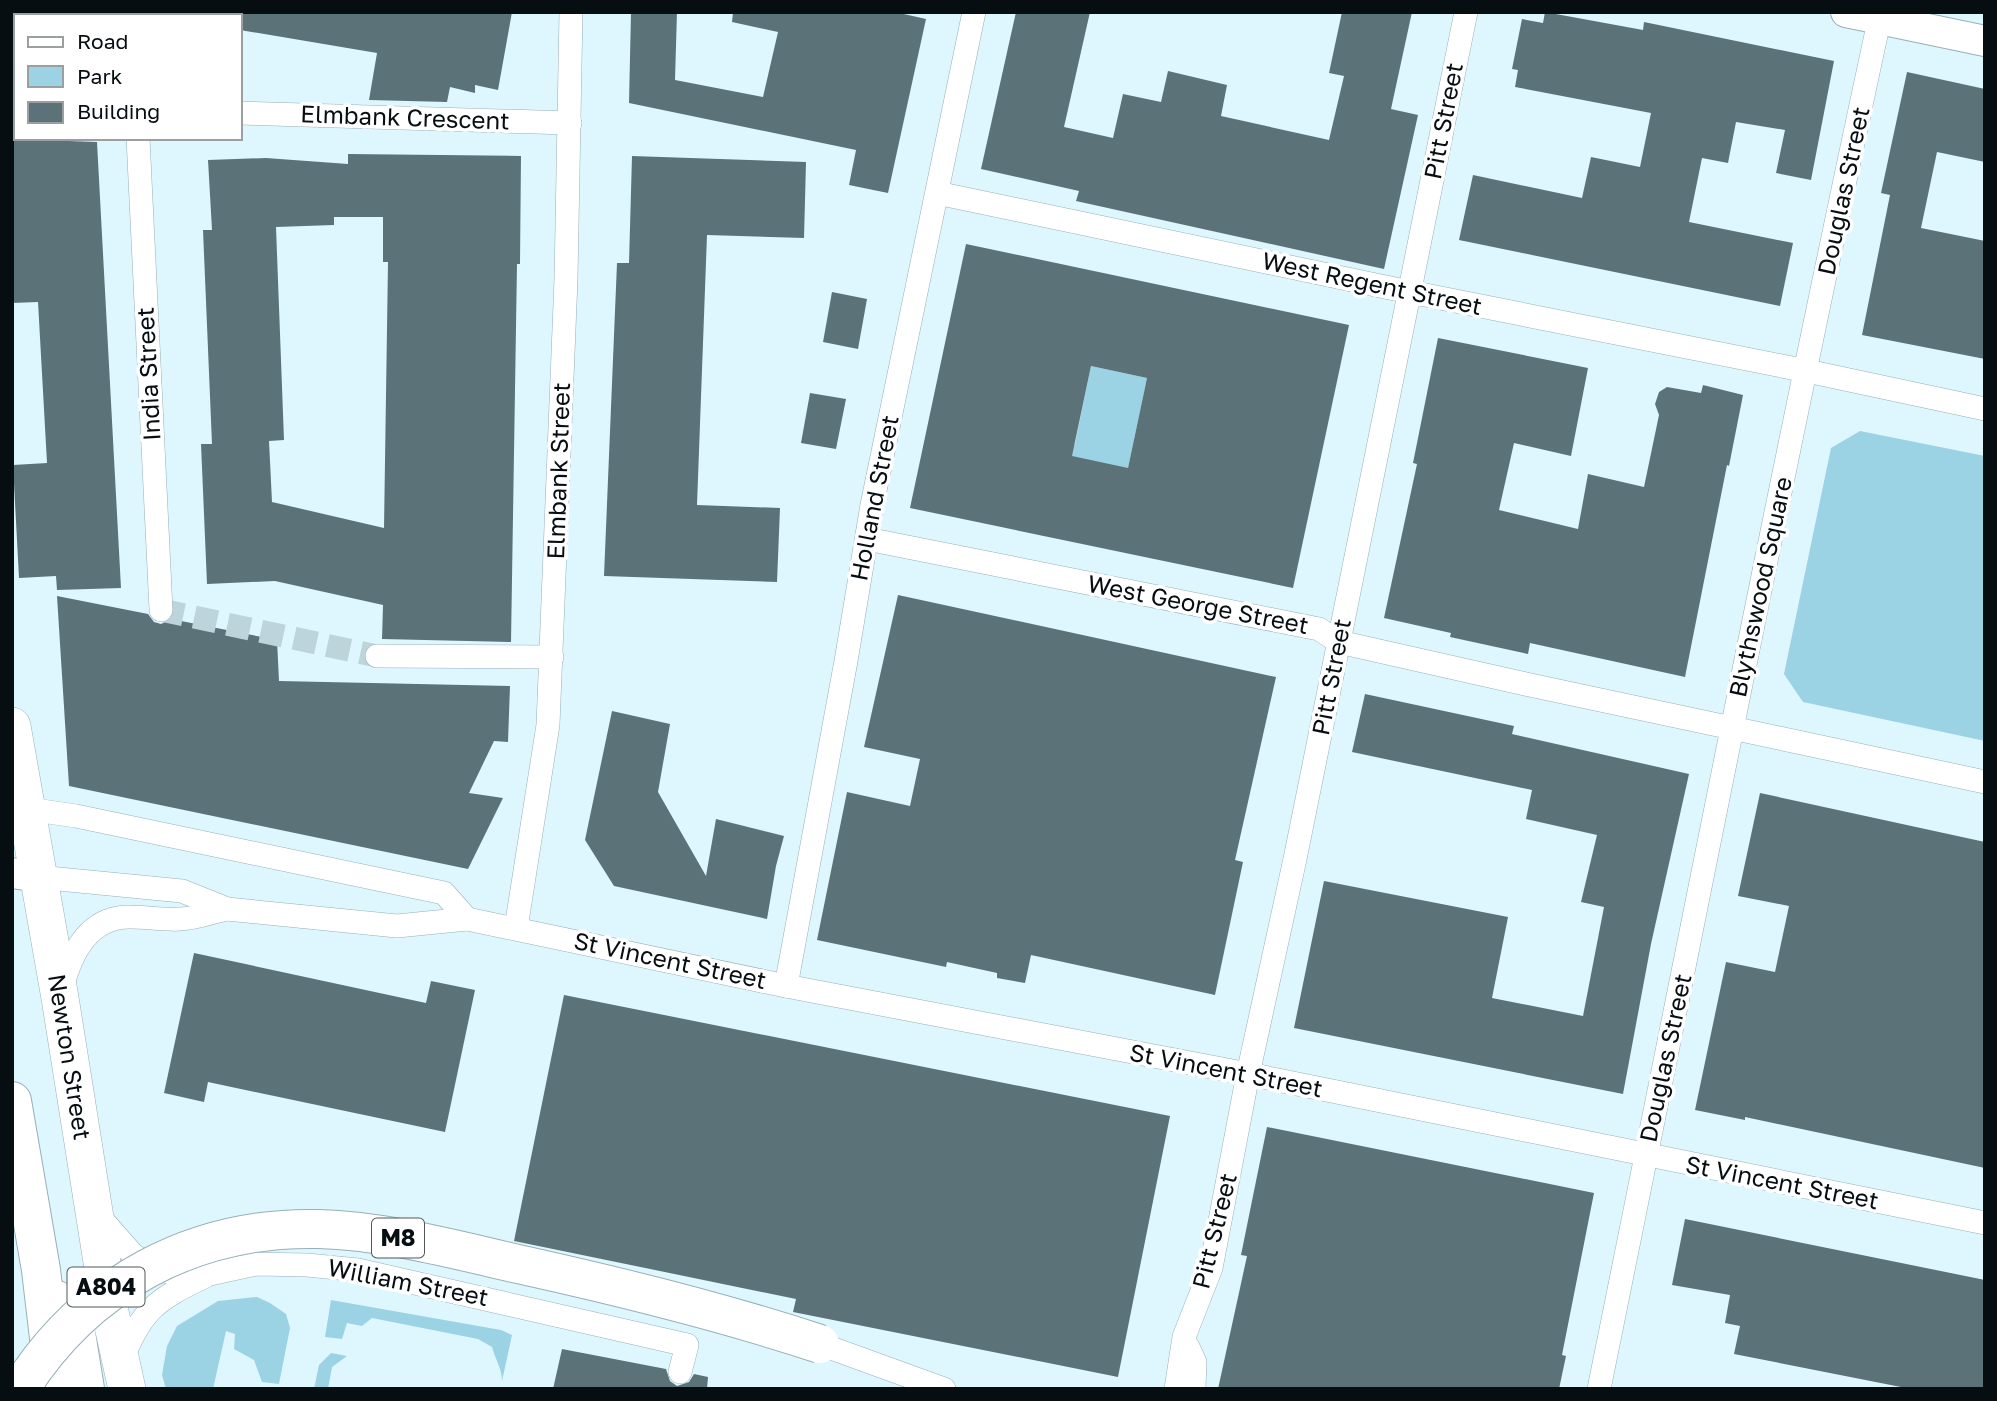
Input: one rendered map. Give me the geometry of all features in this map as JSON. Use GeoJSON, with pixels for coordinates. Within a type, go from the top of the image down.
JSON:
{"type":"FeatureCollection","features":[{"type":"Feature","properties":{"kind":"highway"},"geometry":{"type":"LineString","coordinates":[[12,1101],[41,1270],[55,1389]]}},
{"type":"Feature","properties":{"kind":"highway","name":"M8"},"geometry":{"type":"LineString","coordinates":[[20,1389],[62,1332],[114,1287],[163,1260],[196,1247],[236,1236],[269,1231],[320,1229],[383,1235],[649,1293],[820,1344]]}},
{"type":"Feature","properties":{"kind":"highway"},"geometry":{"type":"LineString","coordinates":[[41,1270],[76,1333],[85,1389]]}},
{"type":"Feature","properties":{"kind":"main road","name":"Newton Street"},"geometry":{"type":"LineString","coordinates":[[12,726],[23,875],[60,998],[110,1312],[124,1375]]}},
{"type":"Feature","properties":{"kind":"street","name":"Elmbank Street"},"geometry":{"type":"LineString","coordinates":[[516,928],[548,725],[570,123],[571,12]]}},
{"type":"Feature","properties":{"kind":"street","name":"Holland Street"},"geometry":{"type":"LineString","coordinates":[[786,986],[872,505],[974,12]]}},
{"type":"Feature","properties":{"kind":"street","name":"Pitt Street"},"geometry":{"type":"LineString","coordinates":[[1179,1387],[1184,1337],[1211,1268],[1248,1074],[1295,859],[1466,12]]}},
{"type":"Feature","properties":{"kind":"street"},"geometry":{"type":"LineString","coordinates":[[1846,12],[1881,16],[1985,41]]}},
{"type":"Feature","properties":{"kind":"street","name":"Douglas Street"},"geometry":{"type":"LineString","coordinates":[[1807,370],[1881,16]]}},
{"type":"Feature","properties":{"kind":"street","name":"Elmbank Crescent"},"geometry":{"type":"LineString","coordinates":[[242,113],[570,123]]}},
{"type":"Feature","properties":{"kind":"street","name":"India Street"},"geometry":{"type":"LineString","coordinates":[[138,140],[161,610]]}},
{"type":"Feature","properties":{"kind":"street","name":"West Regent Street"},"geometry":{"type":"LineString","coordinates":[[937,193],[1409,292],[1807,370]]}},
{"type":"Feature","properties":{"kind":"street"},"geometry":{"type":"LineString","coordinates":[[1807,370],[1985,409]]}},
{"type":"Feature","properties":{"kind":"street","name":"Blythswood Square"},"geometry":{"type":"LineString","coordinates":[[1807,370],[1731,727],[1985,782]]}},
{"type":"Feature","properties":{"kind":"street","name":"West George Street"},"geometry":{"type":"LineString","coordinates":[[867,538],[1319,629],[1339,642],[1731,727]]}},
{"type":"Feature","properties":{"kind":"street"},"geometry":{"type":"LineString","coordinates":[[377,656],[552,657]]}},
{"type":"Feature","properties":{"kind":"street","name":"Douglas Street"},"geometry":{"type":"LineString","coordinates":[[1598,1389],[1690,943],[1731,727]]}},
{"type":"Feature","properties":{"kind":"street"},"geometry":{"type":"LineString","coordinates":[[20,808],[76,816],[444,893],[467,919]]}},
{"type":"Feature","properties":{"kind":"street","name":"St Vincent Street"},"geometry":{"type":"LineString","coordinates":[[23,875],[182,891],[227,909],[397,926],[467,919],[786,986],[1248,1074],[1985,1223]]}},
{"type":"Feature","properties":{"kind":"street","name":"St Vincent Street"},"geometry":{"type":"LineString","coordinates":[[60,998],[69,963],[84,937],[98,924],[108,919],[127,916],[180,919],[227,909]]}},
{"type":"Feature","properties":{"kind":"street","name":"William Street"},"geometry":{"type":"LineString","coordinates":[[95,1211],[134,1256],[173,1274],[210,1274],[256,1264],[358,1270],[687,1345],[680,1372]]}},
{"type":"Feature","properties":{"kind":"street","name":"William Street"},"geometry":{"type":"LineString","coordinates":[[124,1375],[130,1340],[148,1310],[181,1288],[210,1274]]}},
{"type":"Feature","properties":{"kind":"street"},"geometry":{"type":"LineString","coordinates":[[820,1344],[937,1386],[958,1389]]}},
{"type":"Feature","properties":{"kind":"green space"},"geometry":{"type":"Polygon","coordinates":[[[1091,366],[1147,378],[1128,468],[1056,477],[1075,444],[1091,366]]]}},
{"type":"Feature","properties":{"kind":"green space"},"geometry":{"type":"Polygon","coordinates":[[[1860,431],[1985,456],[1985,741],[1803,702],[1784,674],[1831,448],[1860,431]]]}},
{"type":"Feature","properties":{"kind":"green space"},"geometry":{"type":"Polygon","coordinates":[[[257,1297],[286,1314],[290,1328],[279,1384],[262,1382],[254,1360],[234,1349],[235,1334],[226,1331],[213,1389],[166,1389],[162,1375],[167,1346],[177,1326],[218,1301],[257,1297]]]}},
{"type":"Feature","properties":{"kind":"green space"},"geometry":{"type":"Polygon","coordinates":[[[331,1300],[501,1330],[512,1335],[502,1381],[492,1347],[478,1339],[372,1318],[362,1326],[347,1323],[342,1339],[325,1337],[331,1300]]]}},
{"type":"Feature","properties":{"kind":"green space"},"geometry":{"type":"Polygon","coordinates":[[[331,1353],[347,1356],[332,1367],[328,1389],[314,1389],[319,1365],[331,1353]]]}},
{"type":"Feature","properties":{"kind":"building"},"geometry":{"type":"Polygon","coordinates":[[[512,12],[498,90],[475,85],[475,93],[450,87],[447,102],[369,100],[377,53],[242,30],[242,14],[215,14],[512,12]]]}},
{"type":"Feature","properties":{"kind":"building"},"geometry":{"type":"Polygon","coordinates":[[[631,12],[677,12],[675,80],[763,97],[778,32],[732,22],[733,12],[895,12],[926,19],[888,193],[849,185],[856,150],[629,103],[631,12]]]}},
{"type":"Feature","properties":{"kind":"building"},"geometry":{"type":"Polygon","coordinates":[[[1016,12],[1090,12],[1064,127],[1113,138],[1123,94],[1161,102],[1168,71],[1227,85],[1221,116],[1329,140],[1344,76],[1329,73],[1342,12],[1412,12],[1391,109],[1418,115],[1384,269],[1076,201],[1079,191],[981,169],[1016,12]]]}},
{"type":"Feature","properties":{"kind":"building"},"geometry":{"type":"Polygon","coordinates":[[[1545,12],[1643,30],[1644,22],[1834,61],[1811,180],[1776,173],[1785,130],[1736,122],[1728,163],[1702,158],[1689,222],[1793,243],[1780,306],[1459,240],[1473,175],[1582,198],[1591,157],[1640,167],[1651,113],[1515,87],[1518,70],[1512,69],[1522,19],[1543,23],[1545,12]]]}},
{"type":"Feature","properties":{"kind":"building"},"geometry":{"type":"Polygon","coordinates":[[[1907,72],[1985,89],[1985,162],[1937,152],[1921,228],[1985,241],[1985,359],[1862,335],[1890,195],[1881,193],[1907,72]]]}},
{"type":"Feature","properties":{"kind":"building"},"geometry":{"type":"Polygon","coordinates":[[[12,139],[97,142],[121,588],[57,590],[56,576],[19,578],[13,465],[47,463],[38,302],[12,303],[12,139]]]}},
{"type":"Feature","properties":{"kind":"building"},"geometry":{"type":"Polygon","coordinates":[[[348,154],[521,156],[511,642],[382,639],[383,605],[275,581],[207,584],[201,444],[212,444],[203,230],[212,230],[208,160],[266,158],[348,164],[348,154]],[[334,217],[334,225],[276,227],[284,440],[269,441],[272,502],[384,528],[388,262],[383,262],[383,217],[334,217]]]}},
{"type":"Feature","properties":{"kind":"building"},"geometry":{"type":"Polygon","coordinates":[[[632,156],[806,162],[804,238],[707,235],[697,505],[780,508],[777,582],[604,576],[617,263],[629,263],[632,156]]]}},
{"type":"Feature","properties":{"kind":"building"},"geometry":{"type":"Polygon","coordinates":[[[966,244],[1349,325],[1293,588],[910,508],[966,244]],[[1091,366],[1072,456],[1128,468],[1147,378],[1091,366]]]}},
{"type":"Feature","properties":{"kind":"building"},"geometry":{"type":"Polygon","coordinates":[[[832,292],[867,299],[858,349],[823,342],[832,292]]]}},
{"type":"Feature","properties":{"kind":"building"},"geometry":{"type":"Polygon","coordinates":[[[1438,338],[1588,368],[1571,456],[1514,443],[1499,510],[1578,529],[1588,474],[1644,487],[1659,415],[1655,404],[1659,392],[1667,387],[1701,393],[1703,385],[1743,395],[1685,677],[1530,643],[1528,654],[1450,637],[1451,633],[1384,618],[1417,464],[1413,463],[1438,338]]]}},
{"type":"Feature","properties":{"kind":"building"},"geometry":{"type":"Polygon","coordinates":[[[810,393],[846,399],[836,449],[801,443],[810,393]]]}},
{"type":"Feature","properties":{"kind":"building"},"geometry":{"type":"Polygon","coordinates":[[[898,595],[1276,677],[1235,860],[1243,862],[1215,995],[1031,955],[1025,983],[997,978],[997,973],[947,962],[946,967],[817,940],[847,792],[910,806],[920,759],[864,747],[898,595]]]}},
{"type":"Feature","properties":{"kind":"building"},"geometry":{"type":"Polygon","coordinates":[[[57,596],[148,614],[154,622],[161,624],[171,619],[277,640],[279,681],[510,686],[508,742],[494,741],[469,793],[503,798],[468,869],[69,786],[57,596]]]}},
{"type":"Feature","properties":{"kind":"building"},"geometry":{"type":"Polygon","coordinates":[[[1365,694],[1514,726],[1512,734],[1689,774],[1651,944],[1623,1094],[1294,1028],[1324,881],[1508,917],[1492,998],[1583,1016],[1604,907],[1581,902],[1597,835],[1526,819],[1532,790],[1352,752],[1365,694]]]}},
{"type":"Feature","properties":{"kind":"building"},"geometry":{"type":"Polygon","coordinates":[[[612,711],[670,724],[658,792],[706,876],[716,819],[784,836],[767,919],[614,886],[585,840],[612,711]]]}},
{"type":"Feature","properties":{"kind":"building"},"geometry":{"type":"Polygon","coordinates":[[[1760,793],[1985,842],[1985,1168],[1745,1117],[1745,1120],[1695,1110],[1726,962],[1775,972],[1789,906],[1738,896],[1760,793]]]}},
{"type":"Feature","properties":{"kind":"building"},"geometry":{"type":"Polygon","coordinates":[[[194,953],[426,1003],[431,981],[475,990],[445,1132],[208,1082],[204,1102],[164,1093],[194,953]]]}},
{"type":"Feature","properties":{"kind":"building"},"geometry":{"type":"Polygon","coordinates":[[[564,995],[1170,1116],[1118,1377],[793,1312],[796,1299],[514,1241],[564,995]]]}},
{"type":"Feature","properties":{"kind":"building"},"geometry":{"type":"Polygon","coordinates":[[[1267,1127],[1594,1193],[1562,1355],[1566,1356],[1559,1389],[1218,1389],[1247,1256],[1241,1255],[1267,1127]]]}},
{"type":"Feature","properties":{"kind":"building"},"geometry":{"type":"Polygon","coordinates":[[[1685,1219],[1985,1280],[1985,1389],[1911,1389],[1734,1354],[1740,1326],[1725,1323],[1730,1295],[1672,1285],[1685,1219]]]}},
{"type":"Feature","properties":{"kind":"building"},"geometry":{"type":"Polygon","coordinates":[[[562,1349],[666,1369],[670,1381],[677,1386],[689,1382],[694,1374],[708,1377],[707,1389],[553,1389],[562,1349]]]}},
{"type":"Feature","properties":{"kind":"tunnel"},"geometry":{"type":"LineString","coordinates":[[161,610],[377,656]]}},
{"type":"Feature","properties":{"kind":"railway"},"geometry":{"type":"LineString","coordinates":[[12,13],[19,14]]}}]}
